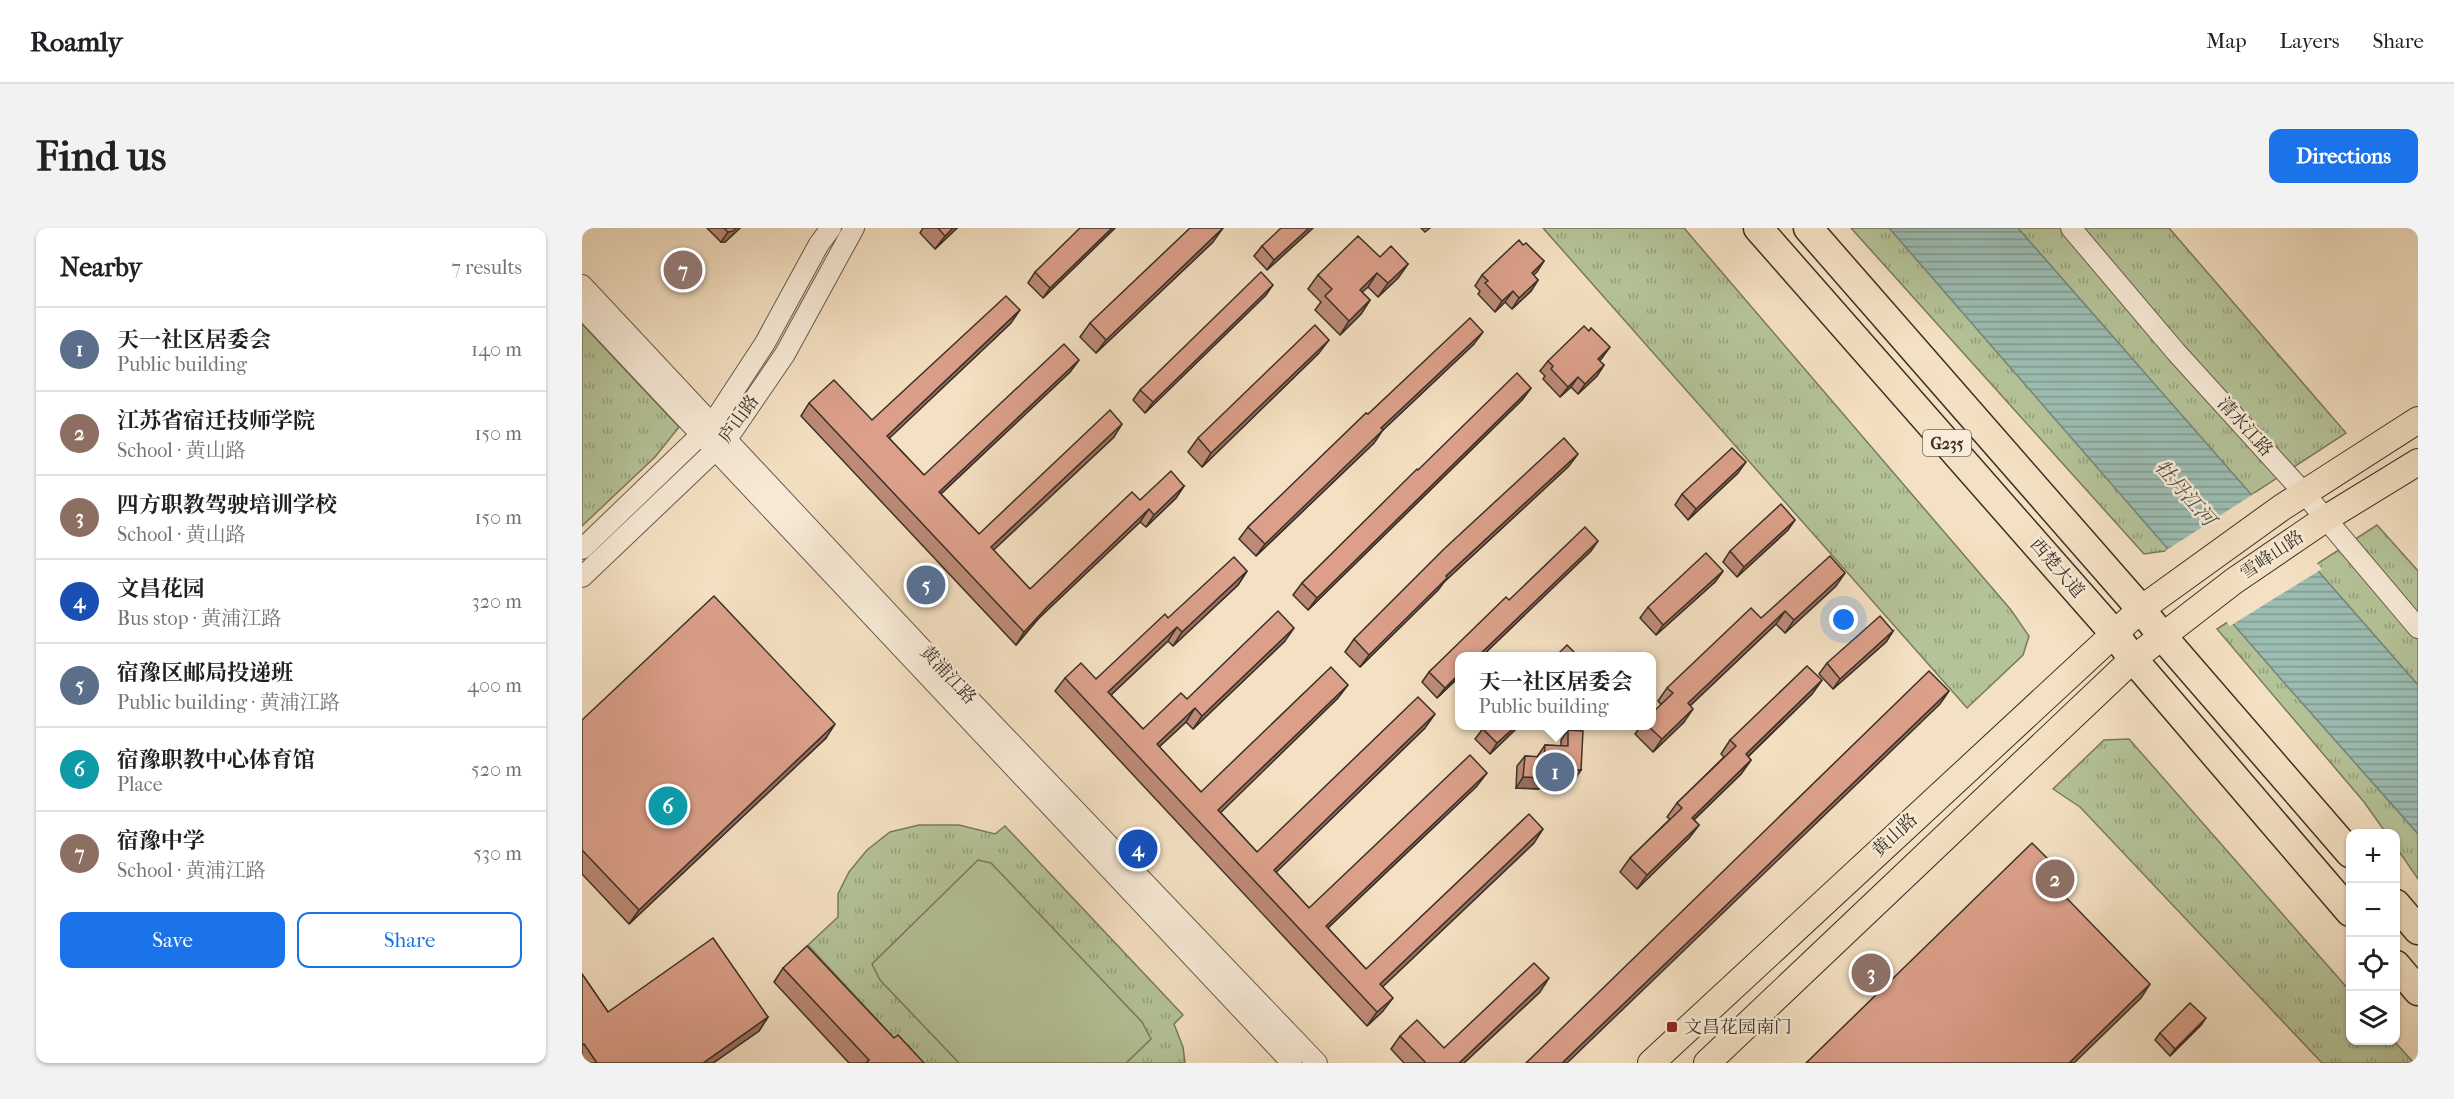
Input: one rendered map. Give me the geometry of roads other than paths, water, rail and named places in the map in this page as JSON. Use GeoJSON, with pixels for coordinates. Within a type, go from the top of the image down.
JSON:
{"type":"FeatureCollection","features":[{"type":"Feature","properties":{"kind":"highway","name":"西楚大道"},"geometry":{"type":"LineString","coordinates":[[1758,228],[2114,633],[2133,659],[2346,907]]}},
{"type":"Feature","properties":{"kind":"highway","name":"西楚大道"},"geometry":{"type":"LineString","coordinates":[[1808,228],[2141,609]]}},
{"type":"Feature","properties":{"kind":"highway","name":"G235"},"geometry":{"type":"LineString","coordinates":[[2141,609],[2162,636]]}},
{"type":"Feature","properties":{"kind":"highway"},"geometry":{"type":"LineString","coordinates":[[2162,636],[2346,847]]}},
{"type":"Feature","properties":{"kind":"highway"},"geometry":{"type":"LineString","coordinates":[[2400,909],[2418,930]]}},
{"type":"Feature","properties":{"kind":"highway"},"geometry":{"type":"LineString","coordinates":[[2400,970],[2418,991]]}},
{"type":"Feature","properties":{"kind":"main road","name":"雪峰山路"},"geometry":{"type":"LineString","coordinates":[[2141,609],[2281,508],[2418,420]]}},
{"type":"Feature","properties":{"kind":"main road","name":"雪峰山路"},"geometry":{"type":"LineString","coordinates":[[2133,659],[2206,601],[2302,533],[2418,462]]}},
{"type":"Feature","properties":{"kind":"main road","name":"黄山路"},"geometry":{"type":"LineString","coordinates":[[1651,1063],[2141,609]]}},
{"type":"Feature","properties":{"kind":"main road","name":"黄山路"},"geometry":{"type":"LineString","coordinates":[[1707,1063],[2133,659]]}},
{"type":"Feature","properties":{"kind":"street","name":"庐山路"},"geometry":{"type":"LineString","coordinates":[[582,549],[706,429],[765,343],[819,244],[831,228]]}},
{"type":"Feature","properties":{"kind":"street","name":"庐山路"},"geometry":{"type":"LineString","coordinates":[[582,577],[721,445],[785,354],[854,228]]}},
{"type":"Feature","properties":{"kind":"street","name":"清水江路"},"geometry":{"type":"LineString","coordinates":[[2071,228],[2176,352],[2304,493],[2418,628]]}},
{"type":"Feature","properties":{"kind":"street","name":"黄浦江路"},"geometry":{"type":"LineString","coordinates":[[582,285],[706,429],[1292,1063]]}},
{"type":"Feature","properties":{"kind":"street","name":"黄浦江路"},"geometry":{"type":"LineString","coordinates":[[582,309],[706,429]]}},
{"type":"Feature","properties":{"kind":"street","name":"黄浦江路"},"geometry":{"type":"LineString","coordinates":[[721,445],[972,702],[1317,1063]]}},
{"type":"Feature","properties":{"kind":"water","name":"牡丹江河"},"geometry":{"type":"Polygon","coordinates":[[[1889,228],[2018,228],[2418,685],[2418,834],[2280,678],[1889,228]]]}},
{"type":"Feature","properties":{"kind":"place","name":"宿豫中学"},"geometry":{"type":"Point","coordinates":[683,270]}},
{"type":"Feature","properties":{"kind":"place","name":"宿豫区邮局投递班"},"geometry":{"type":"Point","coordinates":[926,585]}},
{"type":"Feature","properties":{"kind":"place","name":"天一社区居委会"},"geometry":{"type":"Point","coordinates":[1555,772]}},
{"type":"Feature","properties":{"kind":"place","name":"宿豫职教中心体育馆"},"geometry":{"type":"Point","coordinates":[668,806]}},
{"type":"Feature","properties":{"kind":"place","name":"文昌花园"},"geometry":{"type":"Point","coordinates":[1138,849]}},
{"type":"Feature","properties":{"kind":"place","name":"江苏省宿迁技师学院"},"geometry":{"type":"Point","coordinates":[2055,879]}},
{"type":"Feature","properties":{"kind":"place","name":"四方职教驾驶培训学校"},"geometry":{"type":"Point","coordinates":[1871,973]}},
{"type":"Feature","properties":{"kind":"place","name":"文昌花园南门"},"geometry":{"type":"Point","coordinates":[1672,1027]}}]}
